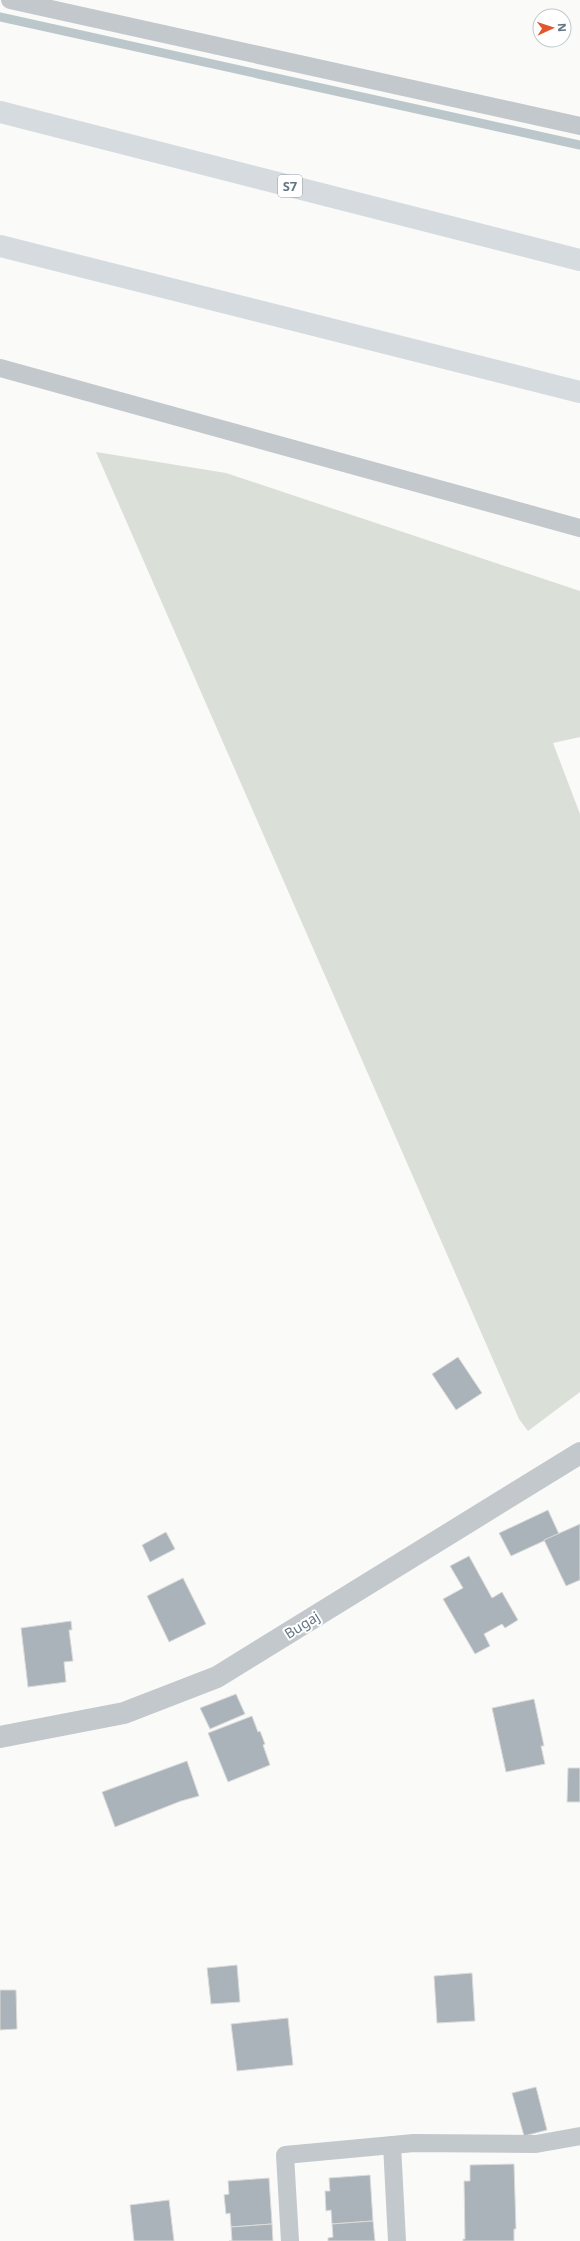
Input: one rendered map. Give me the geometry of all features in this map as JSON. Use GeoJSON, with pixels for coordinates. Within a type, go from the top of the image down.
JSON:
{"type":"FeatureCollection","features":[{"type":"Feature","properties":{"kind":"highway","name":"S7"},"geometry":{"type":"LineString","coordinates":[[0,112],[580,260]]}},
{"type":"Feature","properties":{"kind":"highway"},"geometry":{"type":"LineString","coordinates":[[0,246],[580,392]]}},
{"type":"Feature","properties":{"kind":"street","name":"Bugaj"},"geometry":{"type":"LineString","coordinates":[[0,1737],[124,1713],[217,1677],[580,1453]]}},
{"type":"Feature","properties":{"kind":"lane"},"geometry":{"type":"LineString","coordinates":[[10,0],[580,126]]}},
{"type":"Feature","properties":{"kind":"lane"},"geometry":{"type":"LineString","coordinates":[[0,368],[580,528]]}},
{"type":"Feature","properties":{"kind":"lane"},"geometry":{"type":"LineString","coordinates":[[290,2241],[285,2155],[414,2143],[536,2144],[580,2136]]}},
{"type":"Feature","properties":{"kind":"lane"},"geometry":{"type":"LineString","coordinates":[[392,2145],[397,2241]]}},
{"type":"Feature","properties":{"kind":"shaded area"},"geometry":{"type":"Polygon","coordinates":[[[96,452],[226,473],[580,591],[580,737],[553,743],[580,814],[580,1392],[528,1431],[519,1419],[96,452]]]}},
{"type":"Feature","properties":{"kind":"building"},"geometry":{"type":"Polygon","coordinates":[[[458,1357],[482,1393],[456,1410],[432,1374],[458,1357]]]}},
{"type":"Feature","properties":{"kind":"building"},"geometry":{"type":"Polygon","coordinates":[[[548,1510],[559,1534],[511,1556],[499,1533],[548,1510]]]}},
{"type":"Feature","properties":{"kind":"building"},"geometry":{"type":"Polygon","coordinates":[[[580,1524],[580,1580],[566,1586],[544,1540],[580,1524]]]}},
{"type":"Feature","properties":{"kind":"building"},"geometry":{"type":"Polygon","coordinates":[[[166,1532],[175,1549],[150,1562],[142,1545],[166,1532]]]}},
{"type":"Feature","properties":{"kind":"building"},"geometry":{"type":"Polygon","coordinates":[[[469,1556],[492,1598],[502,1592],[518,1620],[505,1628],[502,1624],[484,1634],[490,1646],[475,1654],[443,1599],[463,1588],[450,1566],[469,1556]]]}},
{"type":"Feature","properties":{"kind":"building"},"geometry":{"type":"Polygon","coordinates":[[[183,1578],[206,1624],[169,1642],[147,1596],[183,1578]]]}},
{"type":"Feature","properties":{"kind":"building"},"geometry":{"type":"Polygon","coordinates":[[[71,1621],[72,1630],[69,1630],[73,1661],[64,1662],[66,1682],[28,1687],[21,1628],[71,1621]]]}},
{"type":"Feature","properties":{"kind":"building"},"geometry":{"type":"Polygon","coordinates":[[[236,1694],[245,1714],[210,1729],[200,1708],[236,1694]]]}},
{"type":"Feature","properties":{"kind":"building"},"geometry":{"type":"Polygon","coordinates":[[[534,1699],[544,1746],[541,1746],[545,1764],[506,1772],[492,1708],[534,1699]]]}},
{"type":"Feature","properties":{"kind":"building"},"geometry":{"type":"Polygon","coordinates":[[[252,1716],[258,1732],[260,1731],[265,1744],[263,1745],[270,1765],[228,1782],[208,1733],[252,1716]]]}},
{"type":"Feature","properties":{"kind":"building"},"geometry":{"type":"Polygon","coordinates":[[[187,1761],[199,1796],[181,1801],[115,1827],[102,1792],[187,1761]]]}},
{"type":"Feature","properties":{"kind":"building"},"geometry":{"type":"Polygon","coordinates":[[[568,1768],[580,1768],[580,1802],[567,1802],[568,1768]]]}},
{"type":"Feature","properties":{"kind":"building"},"geometry":{"type":"Polygon","coordinates":[[[237,1965],[240,2002],[211,2004],[207,1968],[237,1965]]]}},
{"type":"Feature","properties":{"kind":"building"},"geometry":{"type":"Polygon","coordinates":[[[472,1973],[475,2021],[437,2023],[434,1976],[472,1973]]]}},
{"type":"Feature","properties":{"kind":"building"},"geometry":{"type":"Polygon","coordinates":[[[0,1990],[16,1990],[17,2029],[0,2030],[0,1990]]]}},
{"type":"Feature","properties":{"kind":"building"},"geometry":{"type":"Polygon","coordinates":[[[288,2018],[293,2065],[237,2071],[231,2024],[288,2018]]]}},
{"type":"Feature","properties":{"kind":"building"},"geometry":{"type":"Polygon","coordinates":[[[536,2087],[547,2130],[524,2136],[512,2093],[536,2087]]]}},
{"type":"Feature","properties":{"kind":"building"},"geometry":{"type":"Polygon","coordinates":[[[514,2164],[516,2229],[514,2229],[514,2241],[463,2241],[463,2239],[465,2239],[464,2181],[470,2181],[470,2165],[514,2164]]]}},
{"type":"Feature","properties":{"kind":"building"},"geometry":{"type":"Polygon","coordinates":[[[370,2175],[373,2221],[332,2224],[331,2210],[326,2211],[325,2191],[330,2191],[329,2178],[370,2175]]]}},
{"type":"Feature","properties":{"kind":"building"},"geometry":{"type":"Polygon","coordinates":[[[269,2178],[272,2224],[231,2227],[230,2213],[226,2214],[224,2195],[229,2194],[228,2181],[269,2178]]]}},
{"type":"Feature","properties":{"kind":"building"},"geometry":{"type":"Polygon","coordinates":[[[169,2200],[174,2241],[134,2241],[130,2205],[169,2200]]]}},
{"type":"Feature","properties":{"kind":"building"},"geometry":{"type":"Polygon","coordinates":[[[373,2221],[375,2241],[328,2241],[328,2238],[333,2237],[332,2224],[373,2221]]]}},
{"type":"Feature","properties":{"kind":"building"},"geometry":{"type":"Polygon","coordinates":[[[272,2224],[273,2241],[232,2241],[231,2227],[272,2224]]]}},
{"type":"Feature","properties":{"kind":"waterway"},"geometry":{"type":"LineString","coordinates":[[0,17],[580,145]]}}]}
